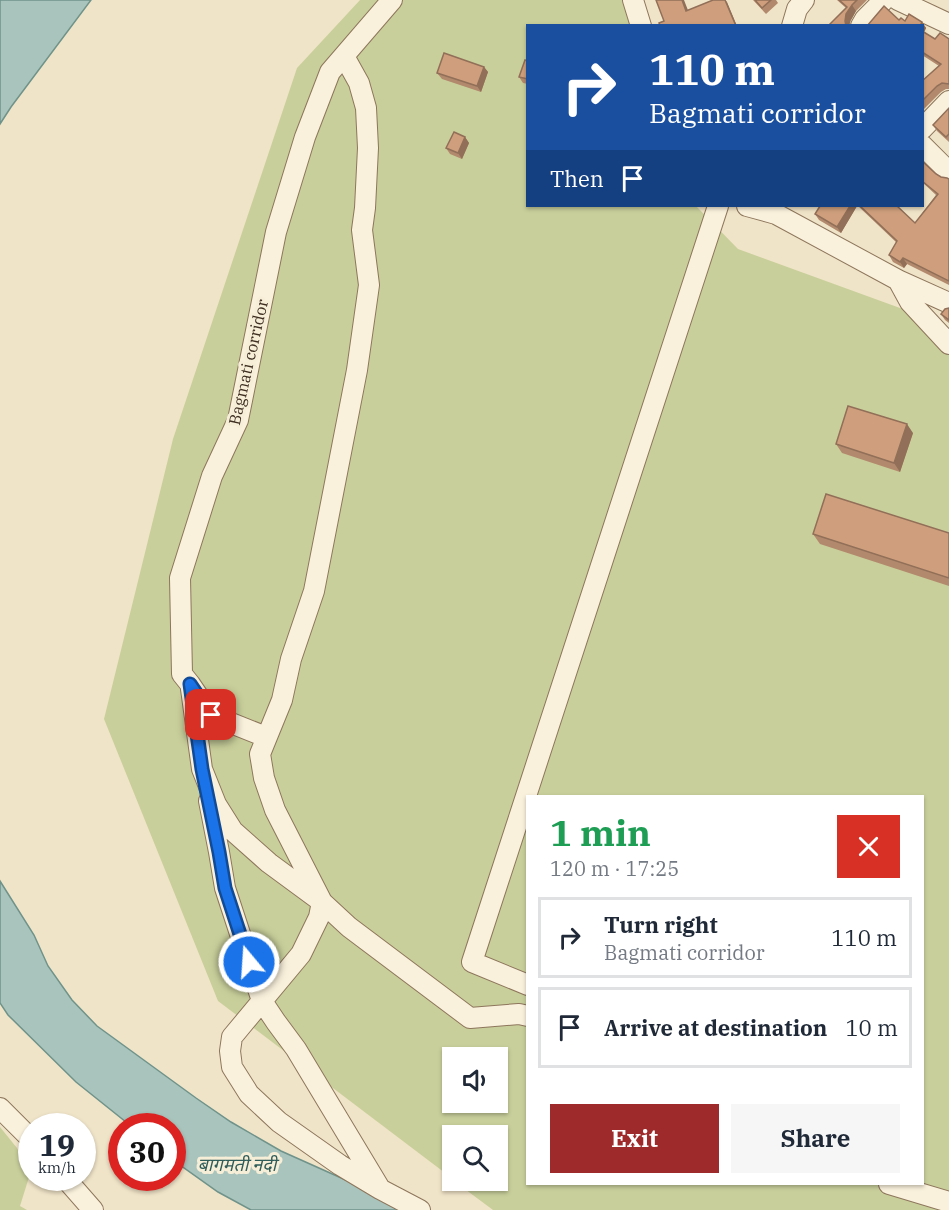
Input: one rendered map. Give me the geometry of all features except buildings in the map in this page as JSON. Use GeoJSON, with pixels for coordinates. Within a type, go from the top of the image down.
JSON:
{"type":"FeatureCollection","features":[{"type":"Feature","properties":{"kind":"street","name":"Bagmati corridor"},"geometry":{"type":"LineString","coordinates":[[266,737],[211,715],[182,674],[180,578],[212,476],[238,420],[276,232],[305,137],[330,72],[392,0]]}},
{"type":"Feature","properties":{"kind":"street"},"geometry":{"type":"LineString","coordinates":[[633,0],[639,24]]}},
{"type":"Feature","properties":{"kind":"street"},"geometry":{"type":"LineString","coordinates":[[793,24],[797,9],[804,0]]}},
{"type":"Feature","properties":{"kind":"street"},"geometry":{"type":"LineString","coordinates":[[860,24],[884,0]]}},
{"type":"Feature","properties":{"kind":"street"},"geometry":{"type":"LineString","coordinates":[[898,0],[949,24]]}},
{"type":"Feature","properties":{"kind":"street"},"geometry":{"type":"LineString","coordinates":[[344,56],[358,83],[366,108],[368,148],[362,230],[369,285],[357,370],[314,591],[291,659],[282,700],[260,754],[264,778],[274,810],[322,902],[319,917],[301,954],[232,1037],[230,1051],[232,1067],[249,1094],[279,1122],[340,1165],[420,1210]]}},
{"type":"Feature","properties":{"kind":"street"},"geometry":{"type":"LineString","coordinates":[[924,127],[949,101]]}},
{"type":"Feature","properties":{"kind":"street"},"geometry":{"type":"LineString","coordinates":[[924,147],[949,172]]}},
{"type":"Feature","properties":{"kind":"street"},"geometry":{"type":"LineString","coordinates":[[526,795],[718,207]]}},
{"type":"Feature","properties":{"kind":"street"},"geometry":{"type":"LineString","coordinates":[[755,207],[780,210],[898,280],[949,303]]}},
{"type":"Feature","properties":{"kind":"street"},"geometry":{"type":"LineString","coordinates":[[898,280],[910,302],[949,344]]}},
{"type":"Feature","properties":{"kind":"street"},"geometry":{"type":"LineString","coordinates":[[190,684],[202,769],[225,888],[262,1001],[296,1049],[380,1189]]}},
{"type":"Feature","properties":{"kind":"street"},"geometry":{"type":"LineString","coordinates":[[202,769],[216,804],[233,831],[269,863],[322,902],[349,927],[470,1018],[519,1014],[526,1016]]}},
{"type":"Feature","properties":{"kind":"street"},"geometry":{"type":"LineString","coordinates":[[526,796],[472,962],[526,984]]}},
{"type":"Feature","properties":{"kind":"street"},"geometry":{"type":"LineString","coordinates":[[0,1108],[18,1126]]}},
{"type":"Feature","properties":{"kind":"street"},"geometry":{"type":"LineString","coordinates":[[892,1185],[949,1202]]}},
{"type":"Feature","properties":{"kind":"street"},"geometry":{"type":"LineString","coordinates":[[76,1191],[93,1210]]}},
{"type":"Feature","properties":{"kind":"green space"},"geometry":{"type":"Polygon","coordinates":[[[360,0],[626,0],[635,24],[526,24],[526,207],[697,207],[738,249],[911,312],[949,351],[949,1210],[493,1210],[467,1191],[508,1191],[508,1125],[442,1125],[442,1171],[218,1001],[104,719],[173,439],[297,68],[360,0]]]}},
{"type":"Feature","properties":{"kind":"green space"},"geometry":{"type":"Polygon","coordinates":[[[0,1127],[18,1150],[18,1191],[25,1191],[20,1206],[27,1210],[0,1210],[0,1127]]]}},
{"type":"Feature","properties":{"kind":"water"},"geometry":{"type":"Polygon","coordinates":[[[0,0],[91,0],[0,124],[0,0]]]}},
{"type":"Feature","properties":{"kind":"water","name":"बागमती नदी"},"geometry":{"type":"Polygon","coordinates":[[[0,881],[34,935],[48,966],[72,1000],[97,1026],[231,1122],[281,1151],[377,1194],[402,1210],[251,1210],[218,1192],[186,1169],[186,1113],[115,1113],[76,1082],[8,1015],[0,1003],[0,881]]]}},
{"type":"Feature","properties":{"kind":"route"},"geometry":{"type":"LineString","coordinates":[[211,715],[190,684],[202,769],[225,888],[249,962]]}}]}
